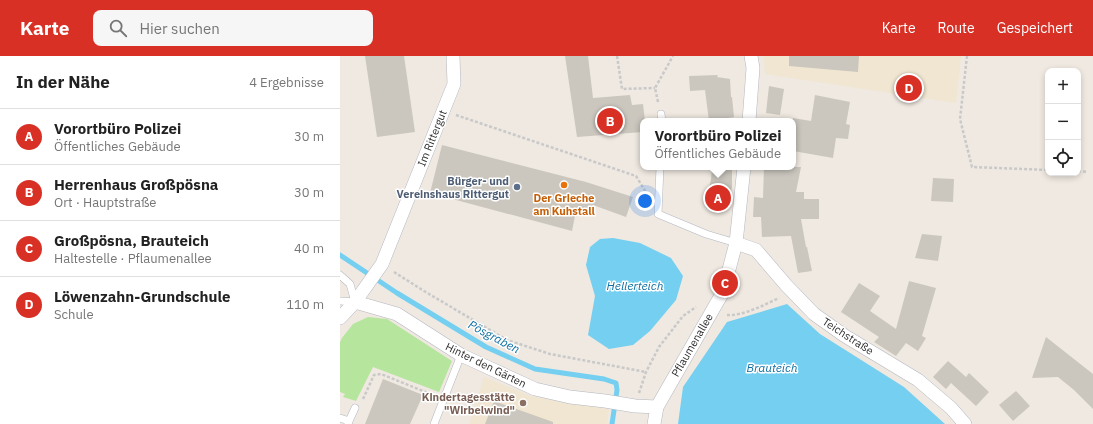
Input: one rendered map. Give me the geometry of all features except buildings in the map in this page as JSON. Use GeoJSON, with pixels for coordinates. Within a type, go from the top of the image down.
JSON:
{"type":"FeatureCollection","features":[{"type":"Feature","properties":{"kind":"street","name":"Im Rittergut"},"geometry":{"type":"LineString","coordinates":[[340,318],[355,302],[380,267],[454,84],[453,56]]}},
{"type":"Feature","properties":{"kind":"street"},"geometry":{"type":"LineString","coordinates":[[748,118],[753,68],[751,56]]}},
{"type":"Feature","properties":{"kind":"street","name":"Pflaumenallee"},"geometry":{"type":"LineString","coordinates":[[654,424],[657,407],[723,292],[736,243],[744,170]]}},
{"type":"Feature","properties":{"kind":"street","name":"Teichstraße"},"geometry":{"type":"LineString","coordinates":[[736,243],[756,250],[814,314],[845,336],[918,380],[951,408],[965,424]]}},
{"type":"Feature","properties":{"kind":"street","name":"Hinter den Gärten"},"geometry":{"type":"LineString","coordinates":[[355,302],[397,314],[461,355],[536,389],[570,397],[635,406],[657,407]]}},
{"type":"Feature","properties":{"kind":"lane"},"geometry":{"type":"LineString","coordinates":[[660,170],[658,214],[706,234],[736,243]]}},
{"type":"Feature","properties":{"kind":"lane"},"geometry":{"type":"LineString","coordinates":[[340,275],[350,284],[355,302],[340,301]]}},
{"type":"Feature","properties":{"kind":"lane"},"geometry":{"type":"LineString","coordinates":[[434,424],[461,355]]}},
{"type":"Feature","properties":{"kind":"lane"},"geometry":{"type":"LineString","coordinates":[[340,418],[349,423],[354,408]]}},
{"type":"Feature","properties":{"kind":"path"},"geometry":{"type":"LineString","coordinates":[[617,56],[622,89],[655,88]]}},
{"type":"Feature","properties":{"kind":"path"},"geometry":{"type":"LineString","coordinates":[[658,101],[655,88],[673,56]]}},
{"type":"Feature","properties":{"kind":"path"},"geometry":{"type":"LineString","coordinates":[[966,56],[960,119],[972,167],[1045,170]]}},
{"type":"Feature","properties":{"kind":"path"},"geometry":{"type":"LineString","coordinates":[[443,111],[636,176],[658,214]]}},
{"type":"Feature","properties":{"kind":"path"},"geometry":{"type":"LineString","coordinates":[[1081,171],[1088,172]]}},
{"type":"Feature","properties":{"kind":"path"},"geometry":{"type":"LineString","coordinates":[[380,267],[507,340],[550,354],[646,372]]}},
{"type":"Feature","properties":{"kind":"path"},"geometry":{"type":"LineString","coordinates":[[710,314],[733,315],[759,307],[793,292]]}},
{"type":"Feature","properties":{"kind":"path"},"geometry":{"type":"LineString","coordinates":[[640,390],[646,372],[659,347],[683,316],[699,305]]}},
{"type":"Feature","properties":{"kind":"path"},"geometry":{"type":"LineString","coordinates":[[354,408],[362,403],[374,375],[380,374],[444,399]]}},
{"type":"Feature","properties":{"kind":"shaded area"},"geometry":{"type":"Polygon","coordinates":[[[764,56],[961,56],[956,103],[765,74],[764,56]]]}},
{"type":"Feature","properties":{"kind":"shaded area","name":"Kindertagesstätte \"Wirbelwind\""},"geometry":{"type":"Polygon","coordinates":[[[484,377],[531,396],[609,409],[607,424],[469,424],[484,377]]]}},
{"type":"Feature","properties":{"kind":"green space"},"geometry":{"type":"Polygon","coordinates":[[[368,317],[387,319],[452,361],[439,392],[373,367],[356,401],[343,397],[345,394],[340,392],[340,342],[353,324],[368,317]]]}},
{"type":"Feature","properties":{"kind":"water","name":"Hellerteich"},"geometry":{"type":"Polygon","coordinates":[[[613,238],[640,243],[671,258],[683,276],[676,300],[650,331],[633,345],[609,349],[588,335],[595,296],[586,265],[590,247],[600,239],[613,238]]]}},
{"type":"Feature","properties":{"kind":"water","name":"Brauteich"},"geometry":{"type":"Polygon","coordinates":[[[787,304],[820,334],[904,387],[945,424],[678,424],[683,387],[727,322],[787,304]]]}},
{"type":"Feature","properties":{"kind":"waterway","name":"Pösgraben"},"geometry":{"type":"LineString","coordinates":[[340,255],[397,293],[486,347],[535,369],[604,379],[616,383],[617,390],[612,424]]}},
{"type":"Feature","properties":{"kind":"place","name":"Löwenzahn-Grundschule"},"geometry":{"type":"Point","coordinates":[909,88]}},
{"type":"Feature","properties":{"kind":"place","name":"Herrenhaus Großpösna"},"geometry":{"type":"Point","coordinates":[610,121]}},
{"type":"Feature","properties":{"kind":"place","name":"Der Grieche am Kuhstall"},"geometry":{"type":"Point","coordinates":[564,185]}},
{"type":"Feature","properties":{"kind":"place","name":"Bürger- und Vereinshaus Rittergut"},"geometry":{"type":"Point","coordinates":[517,187]}},
{"type":"Feature","properties":{"kind":"place","name":"Vorortbüro Polizei"},"geometry":{"type":"Point","coordinates":[718,198]}},
{"type":"Feature","properties":{"kind":"place","name":"Großpösna, Brauteich"},"geometry":{"type":"Point","coordinates":[725,283]}},
{"type":"Feature","properties":{"kind":"place","name":"Kindertagesstätte \"Wirbelwind\""},"geometry":{"type":"Point","coordinates":[523,403]}}]}
